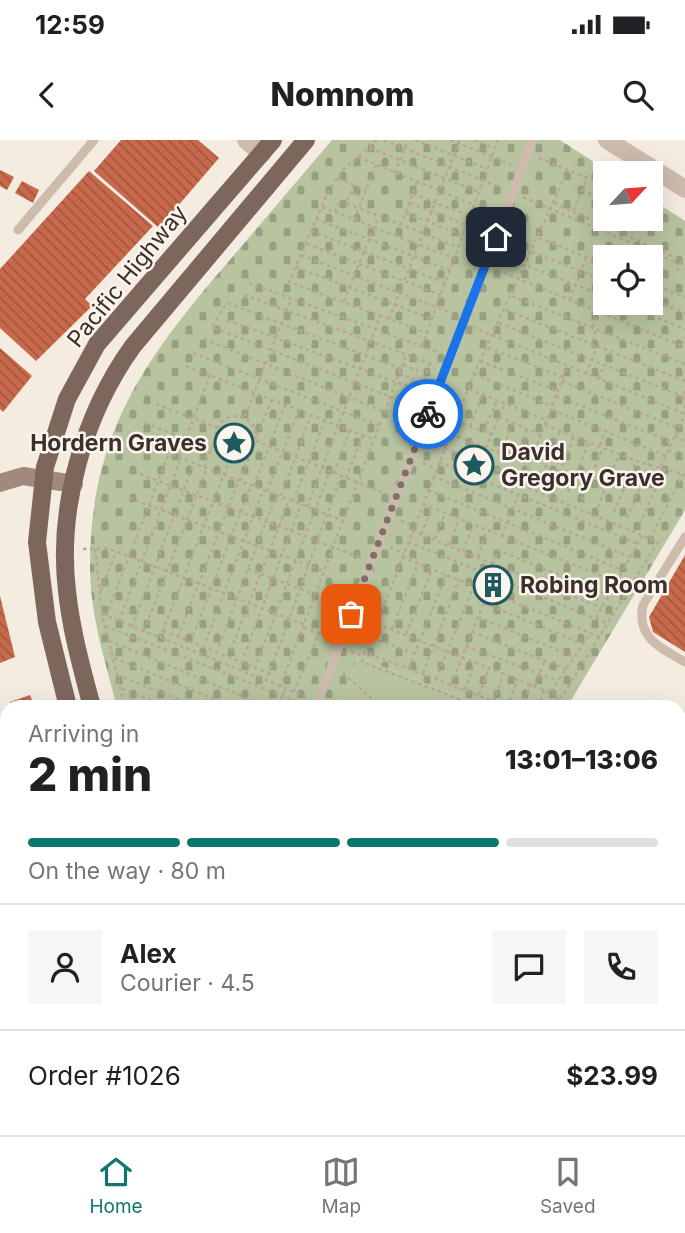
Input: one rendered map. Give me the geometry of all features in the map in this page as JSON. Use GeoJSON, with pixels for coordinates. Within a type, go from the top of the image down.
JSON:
{"type":"FeatureCollection","features":[{"type":"Feature","properties":{"kind":"main road"},"geometry":{"type":"LineString","coordinates":[[91,700],[67,590],[67,528],[74,484],[97,411],[123,360],[306,140]]}},
{"type":"Feature","properties":{"kind":"main road","name":"Pacific Highway"},"geometry":{"type":"LineString","coordinates":[[66,700],[47,622],[40,575],[38,517],[43,477],[67,399],[97,344],[267,147]]}},
{"type":"Feature","properties":{"kind":"main road"},"geometry":{"type":"LineString","coordinates":[[0,484],[23,476],[43,477],[74,484]]}},
{"type":"Feature","properties":{"kind":"street"},"geometry":{"type":"LineString","coordinates":[[246,140],[267,147]]}},
{"type":"Feature","properties":{"kind":"street"},"geometry":{"type":"LineString","coordinates":[[607,140],[685,189]]}},
{"type":"Feature","properties":{"kind":"lane"},"geometry":{"type":"LineString","coordinates":[[18,230],[94,140]]}},
{"type":"Feature","properties":{"kind":"lane"},"geometry":{"type":"LineString","coordinates":[[317,700],[533,140]]}},
{"type":"Feature","properties":{"kind":"lane"},"geometry":{"type":"LineString","coordinates":[[685,537],[643,606],[640,618],[650,642],[685,662]]}},
{"type":"Feature","properties":{"kind":"path"},"geometry":{"type":"LineString","coordinates":[[377,140],[338,177],[316,219],[289,282],[427,333]]}},
{"type":"Feature","properties":{"kind":"path"},"geometry":{"type":"LineString","coordinates":[[384,140],[680,264]]}},
{"type":"Feature","properties":{"kind":"path"},"geometry":{"type":"LineString","coordinates":[[395,173],[408,140]]}},
{"type":"Feature","properties":{"kind":"path"},"geometry":{"type":"LineString","coordinates":[[415,140],[487,169]]}},
{"type":"Feature","properties":{"kind":"path"},"geometry":{"type":"LineString","coordinates":[[450,140],[522,169]]}},
{"type":"Feature","properties":{"kind":"path"},"geometry":{"type":"LineString","coordinates":[[474,140],[495,148]]}},
{"type":"Feature","properties":{"kind":"path"},"geometry":{"type":"LineString","coordinates":[[422,346],[498,140]]}},
{"type":"Feature","properties":{"kind":"path"},"geometry":{"type":"LineString","coordinates":[[389,320],[459,142]]}},
{"type":"Feature","properties":{"kind":"path"},"geometry":{"type":"LineString","coordinates":[[370,148],[479,192]]}},
{"type":"Feature","properties":{"kind":"path"},"geometry":{"type":"LineString","coordinates":[[528,153],[587,178],[573,212]]}},
{"type":"Feature","properties":{"kind":"path"},"geometry":{"type":"LineString","coordinates":[[358,158],[474,205]]}},
{"type":"Feature","properties":{"kind":"path"},"geometry":{"type":"LineString","coordinates":[[354,220],[376,165]]}},
{"type":"Feature","properties":{"kind":"path"},"geometry":{"type":"LineString","coordinates":[[462,700],[362,662],[468,388],[568,170]]}},
{"type":"Feature","properties":{"kind":"path"},"geometry":{"type":"LineString","coordinates":[[338,177],[366,190]]}},
{"type":"Feature","properties":{"kind":"path"},"geometry":{"type":"LineString","coordinates":[[401,225],[417,183]]}},
{"type":"Feature","properties":{"kind":"path"},"geometry":{"type":"LineString","coordinates":[[354,185],[346,203],[458,247]]}},
{"type":"Feature","properties":{"kind":"path"},"geometry":{"type":"LineString","coordinates":[[582,190],[593,195]]}},
{"type":"Feature","properties":{"kind":"path"},"geometry":{"type":"LineString","coordinates":[[351,192],[363,197]]}},
{"type":"Feature","properties":{"kind":"path"},"geometry":{"type":"LineString","coordinates":[[413,194],[470,216]]}},
{"type":"Feature","properties":{"kind":"path"},"geometry":{"type":"LineString","coordinates":[[335,212],[339,203]]}},
{"type":"Feature","properties":{"kind":"path"},"geometry":{"type":"LineString","coordinates":[[410,203],[496,237]]}},
{"type":"Feature","properties":{"kind":"path"},"geometry":{"type":"LineString","coordinates":[[554,204],[681,260],[676,274]]}},
{"type":"Feature","properties":{"kind":"path"},"geometry":{"type":"LineString","coordinates":[[322,207],[454,259]]}},
{"type":"Feature","properties":{"kind":"path"},"geometry":{"type":"LineString","coordinates":[[406,213],[463,235]]}},
{"type":"Feature","properties":{"kind":"path"},"geometry":{"type":"LineString","coordinates":[[344,303],[378,216]]}},
{"type":"Feature","properties":{"kind":"path"},"geometry":{"type":"LineString","coordinates":[[316,219],[450,270]]}},
{"type":"Feature","properties":{"kind":"path"},"geometry":{"type":"LineString","coordinates":[[311,231],[445,283]]}},
{"type":"Feature","properties":{"kind":"path"},"geometry":{"type":"LineString","coordinates":[[539,238],[593,260]]}},
{"type":"Feature","properties":{"kind":"path"},"geometry":{"type":"LineString","coordinates":[[306,244],[441,295]]}},
{"type":"Feature","properties":{"kind":"path"},"geometry":{"type":"LineString","coordinates":[[532,252],[593,276]]}},
{"type":"Feature","properties":{"kind":"path"},"geometry":{"type":"LineString","coordinates":[[301,255],[436,307],[567,367],[685,414]]}},
{"type":"Feature","properties":{"kind":"path"},"geometry":{"type":"LineString","coordinates":[[570,300],[586,258]]}},
{"type":"Feature","properties":{"kind":"path"},"geometry":{"type":"LineString","coordinates":[[485,265],[593,310]]}},
{"type":"Feature","properties":{"kind":"path"},"geometry":{"type":"LineString","coordinates":[[526,265],[593,292]]}},
{"type":"Feature","properties":{"kind":"path"},"geometry":{"type":"LineString","coordinates":[[296,267],[432,319]]}},
{"type":"Feature","properties":{"kind":"path"},"geometry":{"type":"LineString","coordinates":[[249,282],[450,357]]}},
{"type":"Feature","properties":{"kind":"path"},"geometry":{"type":"LineString","coordinates":[[663,289],[685,297]]}},
{"type":"Feature","properties":{"kind":"path"},"geometry":{"type":"LineString","coordinates":[[244,295],[445,369]]}},
{"type":"Feature","properties":{"kind":"path"},"geometry":{"type":"LineString","coordinates":[[512,295],[685,364]]}},
{"type":"Feature","properties":{"kind":"path"},"geometry":{"type":"LineString","coordinates":[[244,418],[291,299]]}},
{"type":"Feature","properties":{"kind":"path"},"geometry":{"type":"LineString","coordinates":[[429,411],[212,327],[227,303],[401,369],[438,389]]}},
{"type":"Feature","properties":{"kind":"path"},"geometry":{"type":"LineString","coordinates":[[663,304],[685,313]]}},
{"type":"Feature","properties":{"kind":"path"},"geometry":{"type":"LineString","coordinates":[[505,309],[685,381]]}},
{"type":"Feature","properties":{"kind":"path"},"geometry":{"type":"LineString","coordinates":[[586,374],[595,353],[594,328],[597,315]]}},
{"type":"Feature","properties":{"kind":"path"},"geometry":{"type":"LineString","coordinates":[[606,315],[683,346],[685,337]]}},
{"type":"Feature","properties":{"kind":"path"},"geometry":{"type":"LineString","coordinates":[[651,315],[685,329]]}},
{"type":"Feature","properties":{"kind":"path"},"geometry":{"type":"LineString","coordinates":[[307,507],[380,316]]}},
{"type":"Feature","properties":{"kind":"path"},"geometry":{"type":"LineString","coordinates":[[227,320],[411,388]]}},
{"type":"Feature","properties":{"kind":"path"},"geometry":{"type":"LineString","coordinates":[[498,323],[684,397]]}},
{"type":"Feature","properties":{"kind":"path"},"geometry":{"type":"LineString","coordinates":[[204,339],[423,427]]}},
{"type":"Feature","properties":{"kind":"path"},"geometry":{"type":"LineString","coordinates":[[487,347],[678,428]]}},
{"type":"Feature","properties":{"kind":"path"},"geometry":{"type":"LineString","coordinates":[[193,353],[380,426]]}},
{"type":"Feature","properties":{"kind":"path"},"geometry":{"type":"LineString","coordinates":[[280,687],[406,355]]}},
{"type":"Feature","properties":{"kind":"path"},"geometry":{"type":"LineString","coordinates":[[480,361],[672,442]]}},
{"type":"Feature","properties":{"kind":"path"},"geometry":{"type":"LineString","coordinates":[[415,406],[430,363]]}},
{"type":"Feature","properties":{"kind":"path"},"geometry":{"type":"LineString","coordinates":[[599,379],[604,365]]}},
{"type":"Feature","properties":{"kind":"path"},"geometry":{"type":"LineString","coordinates":[[186,366],[375,440]]}},
{"type":"Feature","properties":{"kind":"path"},"geometry":{"type":"LineString","coordinates":[[502,536],[567,367]]}},
{"type":"Feature","properties":{"kind":"path"},"geometry":{"type":"LineString","coordinates":[[401,369],[418,371]]}},
{"type":"Feature","properties":{"kind":"path"},"geometry":{"type":"LineString","coordinates":[[474,374],[666,456]]}},
{"type":"Feature","properties":{"kind":"path"},"geometry":{"type":"LineString","coordinates":[[119,621],[210,375]]}},
{"type":"Feature","properties":{"kind":"path"},"geometry":{"type":"LineString","coordinates":[[468,388],[547,420]]}},
{"type":"Feature","properties":{"kind":"path"},"geometry":{"type":"LineString","coordinates":[[640,524],[668,450],[683,423],[685,391]]}},
{"type":"Feature","properties":{"kind":"path"},"geometry":{"type":"LineString","coordinates":[[470,426],[483,394]]}},
{"type":"Feature","properties":{"kind":"path"},"geometry":{"type":"LineString","coordinates":[[178,637],[272,400]]}},
{"type":"Feature","properties":{"kind":"path"},"geometry":{"type":"LineString","coordinates":[[484,431],[497,400]]}},
{"type":"Feature","properties":{"kind":"path"},"geometry":{"type":"LineString","coordinates":[[486,448],[505,403]]}},
{"type":"Feature","properties":{"kind":"path"},"geometry":{"type":"LineString","coordinates":[[156,404],[218,428]]}},
{"type":"Feature","properties":{"kind":"path"},"geometry":{"type":"LineString","coordinates":[[193,636],[285,405]]}},
{"type":"Feature","properties":{"kind":"path"},"geometry":{"type":"LineString","coordinates":[[206,641],[253,516],[299,410]]}},
{"type":"Feature","properties":{"kind":"path"},"geometry":{"type":"LineString","coordinates":[[219,646],[266,521],[312,415]]}},
{"type":"Feature","properties":{"kind":"path"},"geometry":{"type":"LineString","coordinates":[[499,417],[541,435]]}},
{"type":"Feature","properties":{"kind":"path"},"geometry":{"type":"LineString","coordinates":[[144,631],[187,520],[218,428],[227,418],[244,418],[252,423],[256,439],[269,447],[396,498]]}},
{"type":"Feature","properties":{"kind":"path"},"geometry":{"type":"LineString","coordinates":[[231,650],[279,526],[325,420]]}},
{"type":"Feature","properties":{"kind":"path"},"geometry":{"type":"LineString","coordinates":[[455,420],[492,435]]}},
{"type":"Feature","properties":{"kind":"path"},"geometry":{"type":"LineString","coordinates":[[145,423],[211,449]]}},
{"type":"Feature","properties":{"kind":"path"},"geometry":{"type":"LineString","coordinates":[[501,454],[513,423]]}},
{"type":"Feature","properties":{"kind":"path"},"geometry":{"type":"LineString","coordinates":[[545,425],[636,461],[650,462],[684,475],[650,539]]}},
{"type":"Feature","properties":{"kind":"path"},"geometry":{"type":"LineString","coordinates":[[515,459],[527,429]]}},
{"type":"Feature","properties":{"kind":"path"},"geometry":{"type":"LineString","coordinates":[[257,662],[315,510],[350,430]]}},
{"type":"Feature","properties":{"kind":"path"},"geometry":{"type":"LineString","coordinates":[[540,481],[560,431]]}},
{"type":"Feature","properties":{"kind":"path"},"geometry":{"type":"LineString","coordinates":[[582,500],[605,432]]}},
{"type":"Feature","properties":{"kind":"path"},"geometry":{"type":"LineString","coordinates":[[450,434],[530,465]]}},
{"type":"Feature","properties":{"kind":"path"},"geometry":{"type":"LineString","coordinates":[[266,682],[327,514],[363,435]]}},
{"type":"Feature","properties":{"kind":"path"},"geometry":{"type":"LineString","coordinates":[[554,486],[574,436]]}},
{"type":"Feature","properties":{"kind":"path"},"geometry":{"type":"LineString","coordinates":[[675,436],[685,441]]}},
{"type":"Feature","properties":{"kind":"path"},"geometry":{"type":"LineString","coordinates":[[216,437],[220,448],[231,456],[244,455],[253,448]]}},
{"type":"Feature","properties":{"kind":"path"},"geometry":{"type":"LineString","coordinates":[[568,492],[589,442]]}},
{"type":"Feature","properties":{"kind":"path"},"geometry":{"type":"LineString","coordinates":[[152,447],[344,521]]}},
{"type":"Feature","properties":{"kind":"path"},"geometry":{"type":"LineString","coordinates":[[444,448],[524,480]]}},
{"type":"Feature","properties":{"kind":"path"},"geometry":{"type":"LineString","coordinates":[[668,450],[685,458]]}},
{"type":"Feature","properties":{"kind":"path"},"geometry":{"type":"LineString","coordinates":[[104,615],[169,453]]}},
{"type":"Feature","properties":{"kind":"path"},"geometry":{"type":"LineString","coordinates":[[598,507],[619,454]]}},
{"type":"Feature","properties":{"kind":"path"},"geometry":{"type":"LineString","coordinates":[[160,639],[231,456]]}},
{"type":"Feature","properties":{"kind":"path"},"geometry":{"type":"LineString","coordinates":[[614,512],[636,461]]}},
{"type":"Feature","properties":{"kind":"path"},"geometry":{"type":"LineString","coordinates":[[626,518],[650,462]]}},
{"type":"Feature","properties":{"kind":"path"},"geometry":{"type":"LineString","coordinates":[[132,627],[194,463]]}},
{"type":"Feature","properties":{"kind":"path"},"geometry":{"type":"LineString","coordinates":[[439,463],[638,544]]}},
{"type":"Feature","properties":{"kind":"path"},"geometry":{"type":"LineString","coordinates":[[140,474],[371,562]]}},
{"type":"Feature","properties":{"kind":"path"},"geometry":{"type":"LineString","coordinates":[[433,476],[630,557]]}},
{"type":"Feature","properties":{"kind":"path"},"geometry":{"type":"LineString","coordinates":[[522,485],[658,542],[601,638],[558,700]]}},
{"type":"Feature","properties":{"kind":"path"},"geometry":{"type":"LineString","coordinates":[[428,490],[622,570]]}},
{"type":"Feature","properties":{"kind":"path"},"geometry":{"type":"LineString","coordinates":[[129,498],[324,571]]}},
{"type":"Feature","properties":{"kind":"path"},"geometry":{"type":"LineString","coordinates":[[244,656],[301,504]]}},
{"type":"Feature","properties":{"kind":"path"},"geometry":{"type":"LineString","coordinates":[[423,504],[616,582]]}},
{"type":"Feature","properties":{"kind":"path"},"geometry":{"type":"LineString","coordinates":[[421,535],[432,508]]}},
{"type":"Feature","properties":{"kind":"path"},"geometry":{"type":"LineString","coordinates":[[434,541],[445,513]]}},
{"type":"Feature","properties":{"kind":"path"},"geometry":{"type":"LineString","coordinates":[[449,546],[459,519]]}},
{"type":"Feature","properties":{"kind":"path"},"geometry":{"type":"LineString","coordinates":[[463,552],[473,525]]}},
{"type":"Feature","properties":{"kind":"path"},"geometry":{"type":"LineString","coordinates":[[477,558],[487,530]]}},
{"type":"Feature","properties":{"kind":"path"},"geometry":{"type":"LineString","coordinates":[[412,531],[602,608]]}},
{"type":"Feature","properties":{"kind":"path"},"geometry":{"type":"LineString","coordinates":[[596,619],[642,536]]}},
{"type":"Feature","properties":{"kind":"path"},"geometry":{"type":"LineString","coordinates":[[408,542],[608,624]]}},
{"type":"Feature","properties":{"kind":"path"},"geometry":{"type":"LineString","coordinates":[[93,549],[108,642],[124,700]]}},
{"type":"Feature","properties":{"kind":"path"},"geometry":{"type":"LineString","coordinates":[[83,550],[116,552],[303,624],[304,628],[362,656],[365,653],[409,668],[491,700]]}},
{"type":"Feature","properties":{"kind":"path"},"geometry":{"type":"LineString","coordinates":[[493,564],[498,550],[608,595]]}},
{"type":"Feature","properties":{"kind":"path"},"geometry":{"type":"LineString","coordinates":[[100,594],[116,552]]}},
{"type":"Feature","properties":{"kind":"path"},"geometry":{"type":"LineString","coordinates":[[402,557],[601,638]]}},
{"type":"Feature","properties":{"kind":"path"},"geometry":{"type":"LineString","coordinates":[[392,630],[418,563]]}},
{"type":"Feature","properties":{"kind":"path"},"geometry":{"type":"LineString","coordinates":[[248,569],[315,594]]}},
{"type":"Feature","properties":{"kind":"path"},"geometry":{"type":"LineString","coordinates":[[406,635],[432,569]]}},
{"type":"Feature","properties":{"kind":"path"},"geometry":{"type":"LineString","coordinates":[[480,589],[486,574]]}},
{"type":"Feature","properties":{"kind":"path"},"geometry":{"type":"LineString","coordinates":[[409,668],[446,575]]}},
{"type":"Feature","properties":{"kind":"path"},"geometry":{"type":"LineString","coordinates":[[423,673],[459,580]]}},
{"type":"Feature","properties":{"kind":"path"},"geometry":{"type":"LineString","coordinates":[[498,596],[504,582]]}},
{"type":"Feature","properties":{"kind":"path"},"geometry":{"type":"LineString","coordinates":[[436,679],[474,586]]}},
{"type":"Feature","properties":{"kind":"path"},"geometry":{"type":"LineString","coordinates":[[451,685],[488,592]]}},
{"type":"Feature","properties":{"kind":"path"},"geometry":{"type":"LineString","coordinates":[[484,603],[583,644]]}},
{"type":"Feature","properties":{"kind":"path"},"geometry":{"type":"LineString","coordinates":[[351,614],[560,696]]}},
{"type":"Feature","properties":{"kind":"path"},"geometry":{"type":"LineString","coordinates":[[104,615],[294,692],[307,700]]}},
{"type":"Feature","properties":{"kind":"path"},"geometry":{"type":"LineString","coordinates":[[478,617],[574,657]]}},
{"type":"Feature","properties":{"kind":"path"},"geometry":{"type":"LineString","coordinates":[[105,626],[297,700]]}},
{"type":"Feature","properties":{"kind":"path"},"geometry":{"type":"LineString","coordinates":[[163,631],[269,673]]}},
{"type":"Feature","properties":{"kind":"path"},"geometry":{"type":"LineString","coordinates":[[472,632],[566,669]]}},
{"type":"Feature","properties":{"kind":"path"},"geometry":{"type":"LineString","coordinates":[[294,692],[319,633]]}},
{"type":"Feature","properties":{"kind":"path"},"geometry":{"type":"LineString","coordinates":[[551,691],[591,633]]}},
{"type":"Feature","properties":{"kind":"path"},"geometry":{"type":"LineString","coordinates":[[371,638],[415,653]]}},
{"type":"Feature","properties":{"kind":"path"},"geometry":{"type":"LineString","coordinates":[[108,642],[252,700]]}},
{"type":"Feature","properties":{"kind":"path"},"geometry":{"type":"LineString","coordinates":[[466,646],[558,681]]}},
{"type":"Feature","properties":{"kind":"path"},"geometry":{"type":"LineString","coordinates":[[113,657],[217,700]]}},
{"type":"Feature","properties":{"kind":"path"},"geometry":{"type":"LineString","coordinates":[[526,700],[545,660]]}},
{"type":"Feature","properties":{"kind":"path"},"geometry":{"type":"LineString","coordinates":[[465,690],[475,662]]}},
{"type":"Feature","properties":{"kind":"path"},"geometry":{"type":"LineString","coordinates":[[332,664],[373,700]]}},
{"type":"Feature","properties":{"kind":"path"},"geometry":{"type":"LineString","coordinates":[[479,695],[489,667]]}},
{"type":"Feature","properties":{"kind":"path"},"geometry":{"type":"LineString","coordinates":[[493,700],[504,673]]}},
{"type":"Feature","properties":{"kind":"path"},"geometry":{"type":"LineString","coordinates":[[117,675],[180,700]]}},
{"type":"Feature","properties":{"kind":"path"},"geometry":{"type":"LineString","coordinates":[[510,700],[518,679]]}},
{"type":"Feature","properties":{"kind":"path"},"geometry":{"type":"LineString","coordinates":[[121,688],[151,700]]}},
{"type":"Feature","properties":{"kind":"path"},"geometry":{"type":"LineString","coordinates":[[281,700],[285,689]]}},
{"type":"Feature","properties":{"kind":"path"},"geometry":{"type":"LineString","coordinates":[[541,700],[545,689]]}},
{"type":"Feature","properties":{"kind":"green space"},"geometry":{"type":"Polygon","coordinates":[[[332,140],[560,140],[593,161],[593,231],[663,231],[663,207],[685,221],[685,510],[571,700],[468,700],[358,657],[342,700],[115,700],[95,620],[90,567],[93,519],[100,476],[112,437],[128,400],[172,330],[332,140]]]}},
{"type":"Feature","properties":{"kind":"green space"},"geometry":{"type":"Polygon","coordinates":[[[358,657],[468,700],[342,700],[358,657]]]}},
{"type":"Feature","properties":{"kind":"building"},"geometry":{"type":"Polygon","coordinates":[[[121,140],[198,140],[219,158],[159,228],[94,171],[121,140]]]}},
{"type":"Feature","properties":{"kind":"building"},"geometry":{"type":"Polygon","coordinates":[[[0,170],[14,177],[7,190],[0,186],[0,170]]]}},
{"type":"Feature","properties":{"kind":"building"},"geometry":{"type":"Polygon","coordinates":[[[89,171],[153,226],[85,299],[92,306],[36,361],[0,328],[0,269],[89,171]]]}},
{"type":"Feature","properties":{"kind":"building"},"geometry":{"type":"Polygon","coordinates":[[[22,181],[39,190],[33,203],[15,193],[22,181]]]}},
{"type":"Feature","properties":{"kind":"building"},"geometry":{"type":"Polygon","coordinates":[[[0,348],[32,376],[3,412],[0,409],[0,348]]]}},
{"type":"Feature","properties":{"kind":"building"},"geometry":{"type":"Polygon","coordinates":[[[685,555],[685,652],[653,632],[649,617],[685,555]]]}},
{"type":"Feature","properties":{"kind":"building","name":"Robing Room"},"geometry":{"type":"Polygon","coordinates":[[[487,575],[503,582],[498,595],[482,588],[487,575]]]}},
{"type":"Feature","properties":{"kind":"building"},"geometry":{"type":"Polygon","coordinates":[[[0,596],[15,657],[0,663],[0,596]]]}},
{"type":"Feature","properties":{"kind":"building"},"geometry":{"type":"Polygon","coordinates":[[[30,695],[32,700],[16,700],[30,695]]]}},
{"type":"Feature","properties":{"kind":"way so far"},"geometry":{"type":"LineString","coordinates":[[351,614],[428,414]]}},
{"type":"Feature","properties":{"kind":"place","name":"Hordern Graves"},"geometry":{"type":"Point","coordinates":[234,443]}},
{"type":"Feature","properties":{"kind":"place","name":"David Gregory Grave"},"geometry":{"type":"Point","coordinates":[474,465]}},
{"type":"Feature","properties":{"kind":"place","name":"Robing Room"},"geometry":{"type":"Point","coordinates":[493,585]}},
{"type":"Feature","properties":{"kind":"route"},"geometry":{"type":"LineString","coordinates":[[428,414],[496,237]]}}]}
